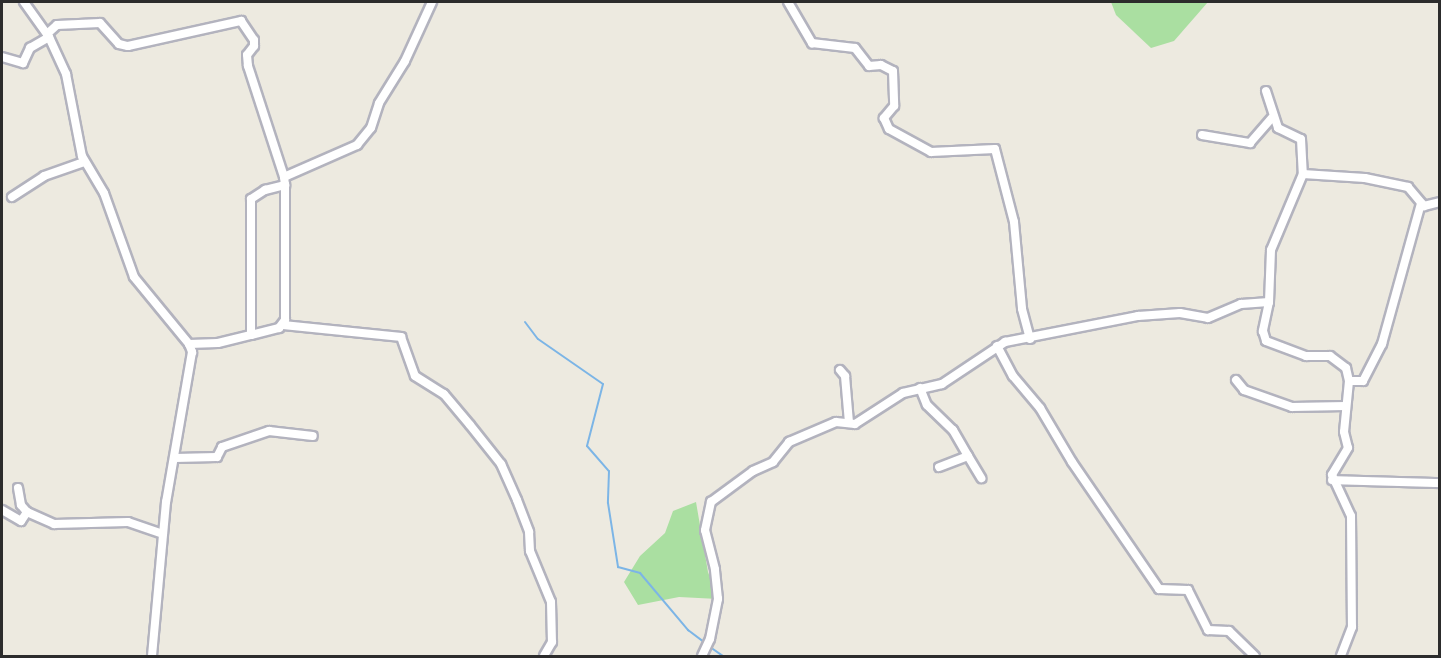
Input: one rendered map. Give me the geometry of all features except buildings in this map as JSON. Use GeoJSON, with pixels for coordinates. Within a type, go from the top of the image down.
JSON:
{"type":"FeatureCollection","features":[{"type":"Feature","properties":{"kind":"street"},"geometry":{"type":"LineString","coordinates":[[24,2],[48,35],[66,74],[84,162],[104,193],[134,277],[189,344],[191,360],[163,534],[152,657]]}},
{"type":"Feature","properties":{"kind":"street"},"geometry":{"type":"LineString","coordinates":[[251,335],[250,203],[254,195],[357,145],[371,128],[379,103],[405,61],[432,2]]}},
{"type":"Feature","properties":{"kind":"street"},"geometry":{"type":"LineString","coordinates":[[788,2],[812,43],[855,48],[869,66],[881,65],[893,72],[894,106],[884,118],[889,129],[931,152],[995,149],[1014,222],[1022,309],[1030,339]]}},
{"type":"Feature","properties":{"kind":"street"},"geometry":{"type":"LineString","coordinates":[[2,57],[23,63],[30,48],[57,25],[100,23],[119,44],[128,46],[241,21],[254,40],[254,46],[247,55],[248,66],[284,181],[283,325]]}},
{"type":"Feature","properties":{"kind":"street"},"geometry":{"type":"LineString","coordinates":[[1266,91],[1272,118],[1278,128],[1301,139],[1304,174],[1271,250],[1269,302],[1263,331],[1266,341],[1306,356],[1330,356],[1346,368],[1349,381],[1344,432],[1348,448],[1333,468],[1332,480],[1351,516],[1352,627],[1341,657]]}},
{"type":"Feature","properties":{"kind":"street"},"geometry":{"type":"LineString","coordinates":[[1202,135],[1250,143],[1272,118]]}},
{"type":"Feature","properties":{"kind":"street"},"geometry":{"type":"LineString","coordinates":[[12,197],[44,176],[84,162]]}},
{"type":"Feature","properties":{"kind":"street"},"geometry":{"type":"LineString","coordinates":[[1304,174],[1365,178],[1408,187],[1421,203],[1428,207],[1440,202]]}},
{"type":"Feature","properties":{"kind":"street"},"geometry":{"type":"LineString","coordinates":[[1349,381],[1363,381],[1365,370],[1382,344],[1421,203]]}},
{"type":"Feature","properties":{"kind":"street"},"geometry":{"type":"LineString","coordinates":[[702,657],[711,639],[718,599],[715,569],[705,530],[711,502],[753,471],[773,462],[789,442],[836,422],[855,424],[897,396],[920,388],[942,384],[997,346],[1138,316],[1180,313],[1213,317],[1241,304],[1269,302]]}},
{"type":"Feature","properties":{"kind":"street"},"geometry":{"type":"LineString","coordinates":[[189,344],[218,343],[283,325],[399,335],[416,376],[444,394],[493,455],[524,518],[530,551],[551,602],[552,642],[544,657]]}},
{"type":"Feature","properties":{"kind":"street"},"geometry":{"type":"LineString","coordinates":[[997,346],[1013,376],[1040,408],[1072,462],[1159,590],[1188,590],[1208,630],[1229,631],[1255,657]]}},
{"type":"Feature","properties":{"kind":"street"},"geometry":{"type":"LineString","coordinates":[[840,370],[845,376],[849,423]]}},
{"type":"Feature","properties":{"kind":"street"},"geometry":{"type":"LineString","coordinates":[[1236,380],[1244,390],[1292,407],[1346,406]]}},
{"type":"Feature","properties":{"kind":"street"},"geometry":{"type":"LineString","coordinates":[[920,388],[927,405],[953,430],[981,478]]}},
{"type":"Feature","properties":{"kind":"street"},"geometry":{"type":"LineString","coordinates":[[175,458],[217,457],[222,447],[269,431],[314,436]]}},
{"type":"Feature","properties":{"kind":"street"},"geometry":{"type":"LineString","coordinates":[[939,466],[968,456]]}},
{"type":"Feature","properties":{"kind":"street"},"geometry":{"type":"LineString","coordinates":[[1332,480],[1440,483]]}},
{"type":"Feature","properties":{"kind":"street"},"geometry":{"type":"LineString","coordinates":[[18,488],[21,505],[27,512],[54,524],[128,522],[163,534]]}},
{"type":"Feature","properties":{"kind":"street"},"geometry":{"type":"LineString","coordinates":[[2,510],[21,521],[27,512]]}},
{"type":"Feature","properties":{"kind":"green space"},"geometry":{"type":"Polygon","coordinates":[[[1111,2],[1208,2],[1174,41],[1151,48],[1116,15],[1111,2]]]}},
{"type":"Feature","properties":{"kind":"green space"},"geometry":{"type":"Polygon","coordinates":[[[696,502],[708,572],[718,599],[679,597],[638,605],[624,582],[640,556],[665,533],[673,511],[696,502]]]}},
{"type":"Feature","properties":{"kind":"waterway"},"geometry":{"type":"LineString","coordinates":[[525,322],[538,339],[603,384],[587,446],[609,471],[608,503],[618,567],[640,573],[688,630],[705,643]]}},
{"type":"Feature","properties":{"kind":"waterway"},"geometry":{"type":"LineString","coordinates":[[710,647],[723,656]]}}]}
